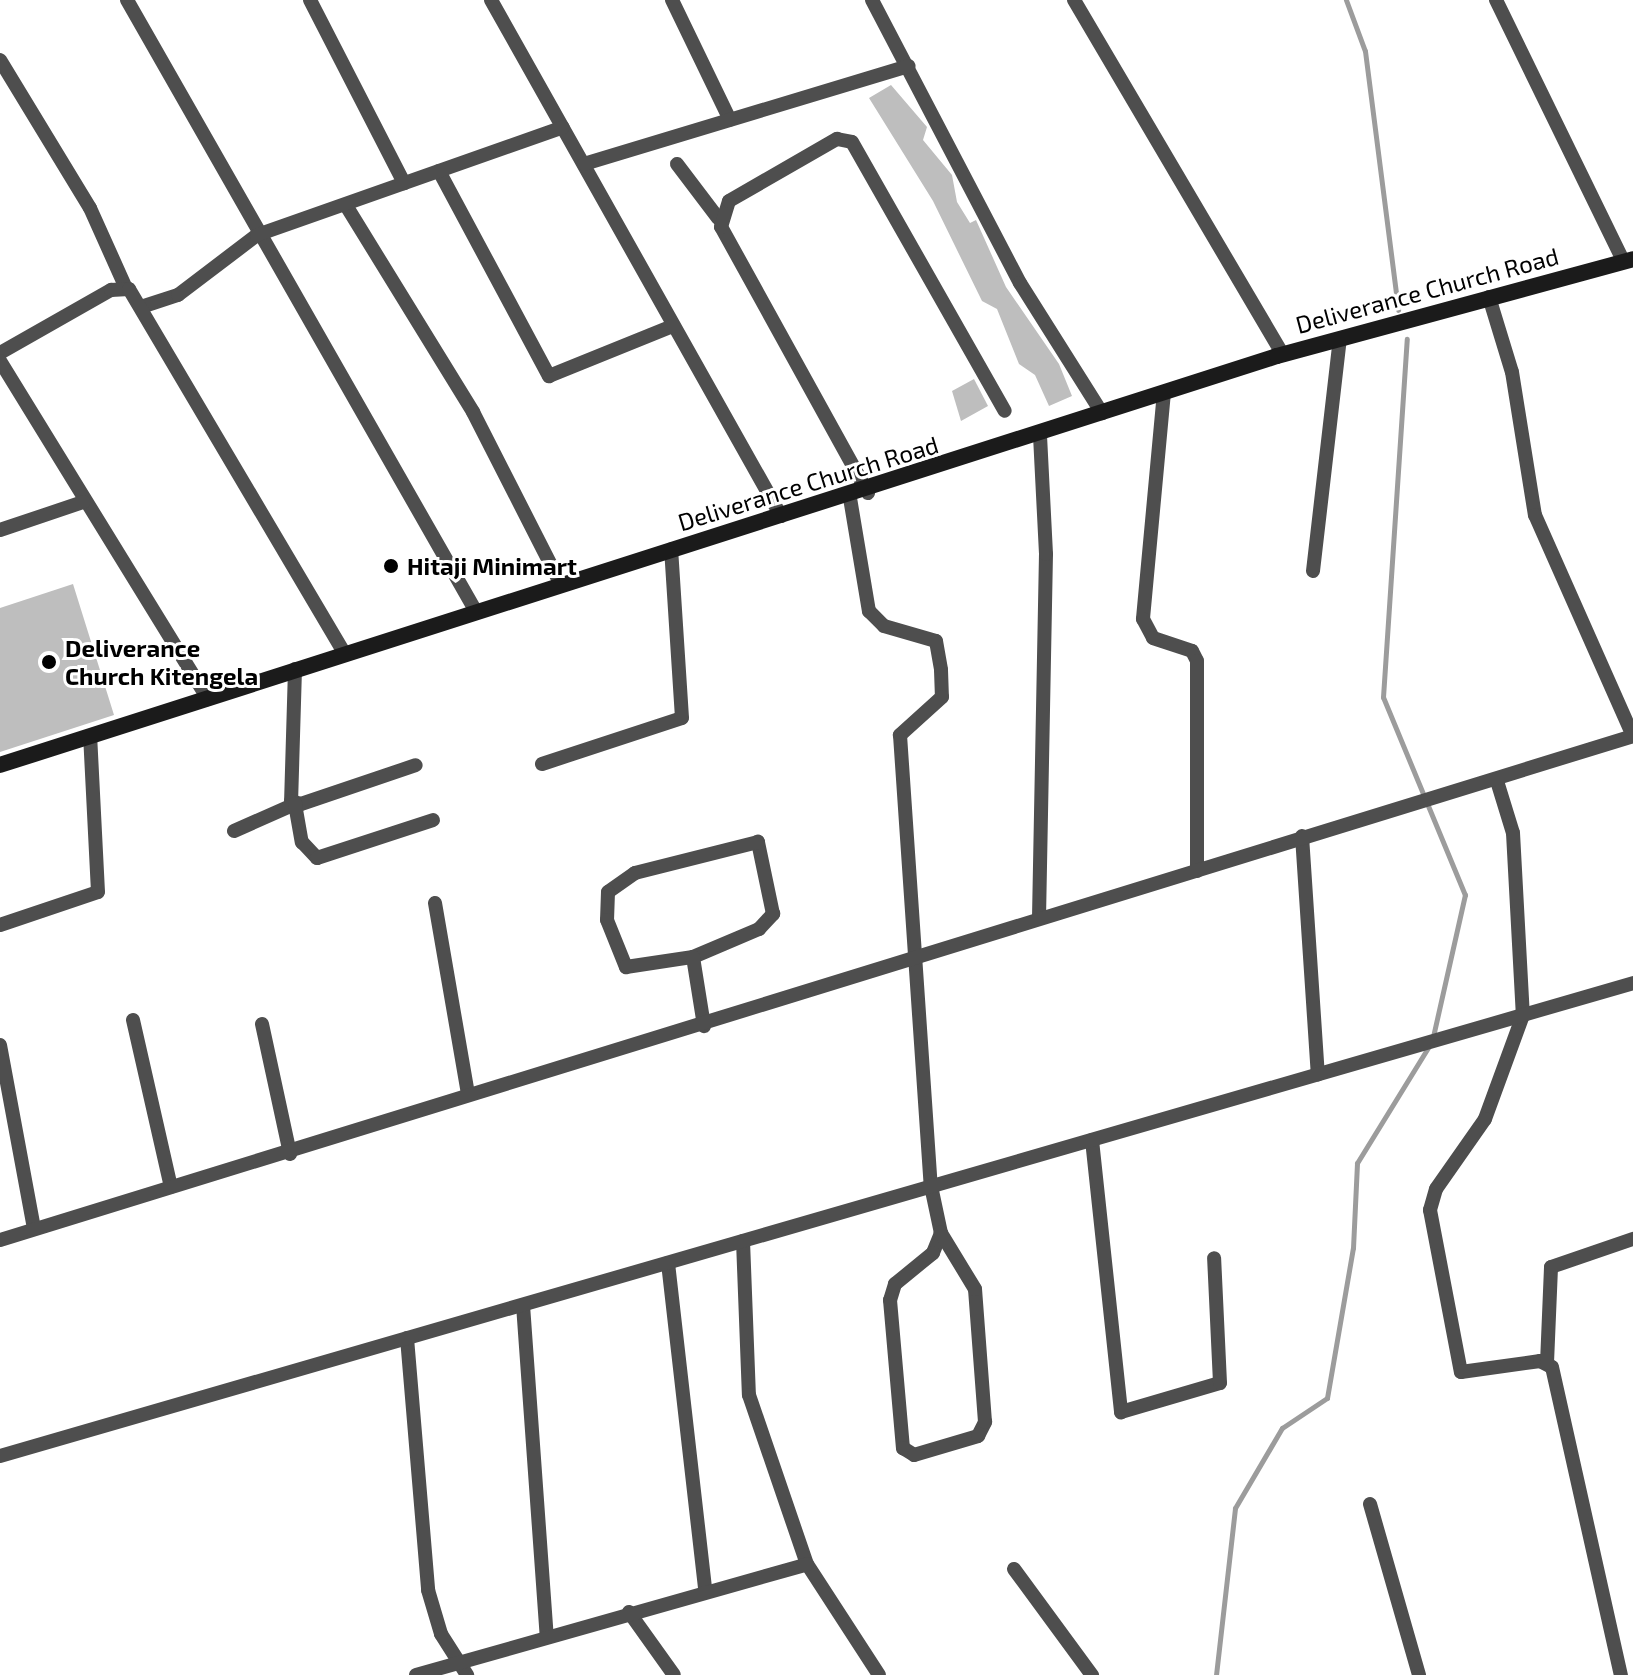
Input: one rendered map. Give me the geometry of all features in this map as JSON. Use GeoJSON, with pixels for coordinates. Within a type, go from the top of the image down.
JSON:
{"type":"FeatureCollection","features":[{"type":"Feature","properties":{"kind":"street"},"geometry":{"type":"LineString","coordinates":[[127,0],[257,235],[474,608]]}},
{"type":"Feature","properties":{"kind":"street"},"geometry":{"type":"LineString","coordinates":[[310,0],[404,183]]}},
{"type":"Feature","properties":{"kind":"street"},"geometry":{"type":"LineString","coordinates":[[491,0],[781,516]]}},
{"type":"Feature","properties":{"kind":"street"},"geometry":{"type":"LineString","coordinates":[[672,0],[730,120]]}},
{"type":"Feature","properties":{"kind":"street"},"geometry":{"type":"LineString","coordinates":[[872,0],[1020,283],[1102,413]]}},
{"type":"Feature","properties":{"kind":"street"},"geometry":{"type":"LineString","coordinates":[[1074,0],[1283,355]]}},
{"type":"Feature","properties":{"kind":"street"},"geometry":{"type":"LineString","coordinates":[[1496,0],[1628,260]]}},
{"type":"Feature","properties":{"kind":"street"},"geometry":{"type":"LineString","coordinates":[[0,60],[90,208],[125,286],[141,307],[344,653]]}},
{"type":"Feature","properties":{"kind":"street"},"geometry":{"type":"LineString","coordinates":[[584,164],[909,66]]}},
{"type":"Feature","properties":{"kind":"street"},"geometry":{"type":"LineString","coordinates":[[141,307],[178,295],[257,235],[347,207],[404,183],[563,127]]}},
{"type":"Feature","properties":{"kind":"street"},"geometry":{"type":"LineString","coordinates":[[718,218],[742,193],[837,139],[852,142],[1005,411]]}},
{"type":"Feature","properties":{"kind":"street"},"geometry":{"type":"LineString","coordinates":[[677,164],[718,218],[868,493]]}},
{"type":"Feature","properties":{"kind":"street"},"geometry":{"type":"LineString","coordinates":[[439,171],[549,376],[673,326]]}},
{"type":"Feature","properties":{"kind":"street"},"geometry":{"type":"LineString","coordinates":[[347,207],[473,412],[560,583]]}},
{"type":"Feature","properties":{"kind":"street","name":"Deliverance Church Road"},"geometry":{"type":"LineString","coordinates":[[0,765],[208,699],[474,608],[868,493],[1164,392],[1283,355],[1628,260]]}},
{"type":"Feature","properties":{"kind":"street"},"geometry":{"type":"LineString","coordinates":[[0,353],[125,286]]}},
{"type":"Feature","properties":{"kind":"street"},"geometry":{"type":"LineString","coordinates":[[0,1240],[290,1154],[468,1094],[704,1026],[916,953],[1197,871],[1302,836],[1497,781],[1633,736],[1535,515],[1512,372],[1489,297]]}},
{"type":"Feature","properties":{"kind":"street"},"geometry":{"type":"LineString","coordinates":[[1313,571],[1340,339]]}},
{"type":"Feature","properties":{"kind":"street"},"geometry":{"type":"LineString","coordinates":[[0,361],[83,502],[208,699]]}},
{"type":"Feature","properties":{"kind":"street"},"geometry":{"type":"LineString","coordinates":[[1164,392],[1143,619],[1153,638],[1192,651],[1197,661],[1197,871]]}},
{"type":"Feature","properties":{"kind":"street"},"geometry":{"type":"LineString","coordinates":[[1039,918],[1046,554],[1040,434]]}},
{"type":"Feature","properties":{"kind":"street"},"geometry":{"type":"LineString","coordinates":[[850,498],[869,611],[884,626],[936,641],[941,670],[942,697],[900,735],[931,1186],[941,1233],[975,1289],[985,1422],[978,1436],[914,1455],[903,1448],[890,1300],[895,1284],[933,1253],[941,1233]]}},
{"type":"Feature","properties":{"kind":"street"},"geometry":{"type":"LineString","coordinates":[[0,530],[83,502]]}},
{"type":"Feature","properties":{"kind":"street"},"geometry":{"type":"LineString","coordinates":[[542,764],[682,718],[671,549]]}},
{"type":"Feature","properties":{"kind":"street"},"geometry":{"type":"LineString","coordinates":[[295,669],[289,797],[295,804],[302,842],[317,858],[433,820]]}},
{"type":"Feature","properties":{"kind":"street"},"geometry":{"type":"LineString","coordinates":[[0,925],[98,892],[90,736]]}},
{"type":"Feature","properties":{"kind":"street"},"geometry":{"type":"LineString","coordinates":[[234,831],[295,804],[416,765]]}},
{"type":"Feature","properties":{"kind":"street"},"geometry":{"type":"LineString","coordinates":[[1497,781],[1513,833],[1523,1015],[1485,1119],[1436,1189],[1430,1210],[1461,1372],[1547,1363]]}},
{"type":"Feature","properties":{"kind":"street"},"geometry":{"type":"LineString","coordinates":[[1302,836],[1318,1074]]}},
{"type":"Feature","properties":{"kind":"street"},"geometry":{"type":"LineString","coordinates":[[758,842],[773,914],[759,929],[693,957],[626,967],[607,920],[608,892],[635,873],[758,842]]}},
{"type":"Feature","properties":{"kind":"street"},"geometry":{"type":"LineString","coordinates":[[435,903],[468,1094]]}},
{"type":"Feature","properties":{"kind":"street"},"geometry":{"type":"LineString","coordinates":[[693,957],[704,1026]]}},
{"type":"Feature","properties":{"kind":"street"},"geometry":{"type":"LineString","coordinates":[[0,1456],[1633,983]]}},
{"type":"Feature","properties":{"kind":"street"},"geometry":{"type":"LineString","coordinates":[[133,1020],[171,1187]]}},
{"type":"Feature","properties":{"kind":"street"},"geometry":{"type":"LineString","coordinates":[[262,1024],[290,1154]]}},
{"type":"Feature","properties":{"kind":"street"},"geometry":{"type":"LineString","coordinates":[[0,1045],[34,1229]]}},
{"type":"Feature","properties":{"kind":"street"},"geometry":{"type":"LineString","coordinates":[[1092,1140],[1121,1412],[1220,1383],[1214,1258]]}},
{"type":"Feature","properties":{"kind":"street"},"geometry":{"type":"LineString","coordinates":[[1621,1675],[1547,1363],[1551,1267],[1633,1239]]}},
{"type":"Feature","properties":{"kind":"street"},"geometry":{"type":"LineString","coordinates":[[743,1241],[744,1369],[807,1564],[879,1675]]}},
{"type":"Feature","properties":{"kind":"street"},"geometry":{"type":"LineString","coordinates":[[668,1263],[705,1590]]}},
{"type":"Feature","properties":{"kind":"street"},"geometry":{"type":"LineString","coordinates":[[523,1305],[547,1636]]}},
{"type":"Feature","properties":{"kind":"street"},"geometry":{"type":"LineString","coordinates":[[407,1338],[428,1590],[463,1669]]}},
{"type":"Feature","properties":{"kind":"street"},"geometry":{"type":"LineString","coordinates":[[1370,1504],[1419,1675]]}},
{"type":"Feature","properties":{"kind":"street"},"geometry":{"type":"LineString","coordinates":[[416,1675],[463,1669],[547,1636],[807,1564]]}},
{"type":"Feature","properties":{"kind":"street"},"geometry":{"type":"LineString","coordinates":[[1014,1569],[1092,1675]]}},
{"type":"Feature","properties":{"kind":"street"},"geometry":{"type":"LineString","coordinates":[[629,1612],[674,1675]]}},
{"type":"Feature","properties":{"kind":"building"},"geometry":{"type":"Polygon","coordinates":[[[891,85],[927,127],[923,140],[952,175],[957,202],[970,223],[976,220],[1006,287],[1059,364],[1072,396],[1049,406],[1035,375],[1019,364],[997,309],[982,301],[933,201],[869,98],[891,85]]]}},
{"type":"Feature","properties":{"kind":"building"},"geometry":{"type":"Polygon","coordinates":[[[974,379],[988,406],[961,421],[952,391],[974,379]]]}},
{"type":"Feature","properties":{"kind":"building","name":"Deliverance Church Kitengela"},"geometry":{"type":"Polygon","coordinates":[[[73,584],[114,715],[0,752],[0,608],[73,584]]]}},
{"type":"Feature","properties":{"kind":"waterway"},"geometry":{"type":"LineString","coordinates":[[1346,0],[1365,51],[1398,310]]}},
{"type":"Feature","properties":{"kind":"waterway"},"geometry":{"type":"LineString","coordinates":[[1216,1675],[1235,1508],[1282,1428],[1327,1398],[1353,1248],[1357,1163],[1432,1041],[1465,895],[1383,697],[1407,339]]}},
{"type":"Feature","properties":{"kind":"place","name":"Hitaji Minimart"},"geometry":{"type":"Point","coordinates":[391,566]}},
{"type":"Feature","properties":{"kind":"place","name":"Deliverance Church Kitengela"},"geometry":{"type":"Point","coordinates":[49,662]}}]}
